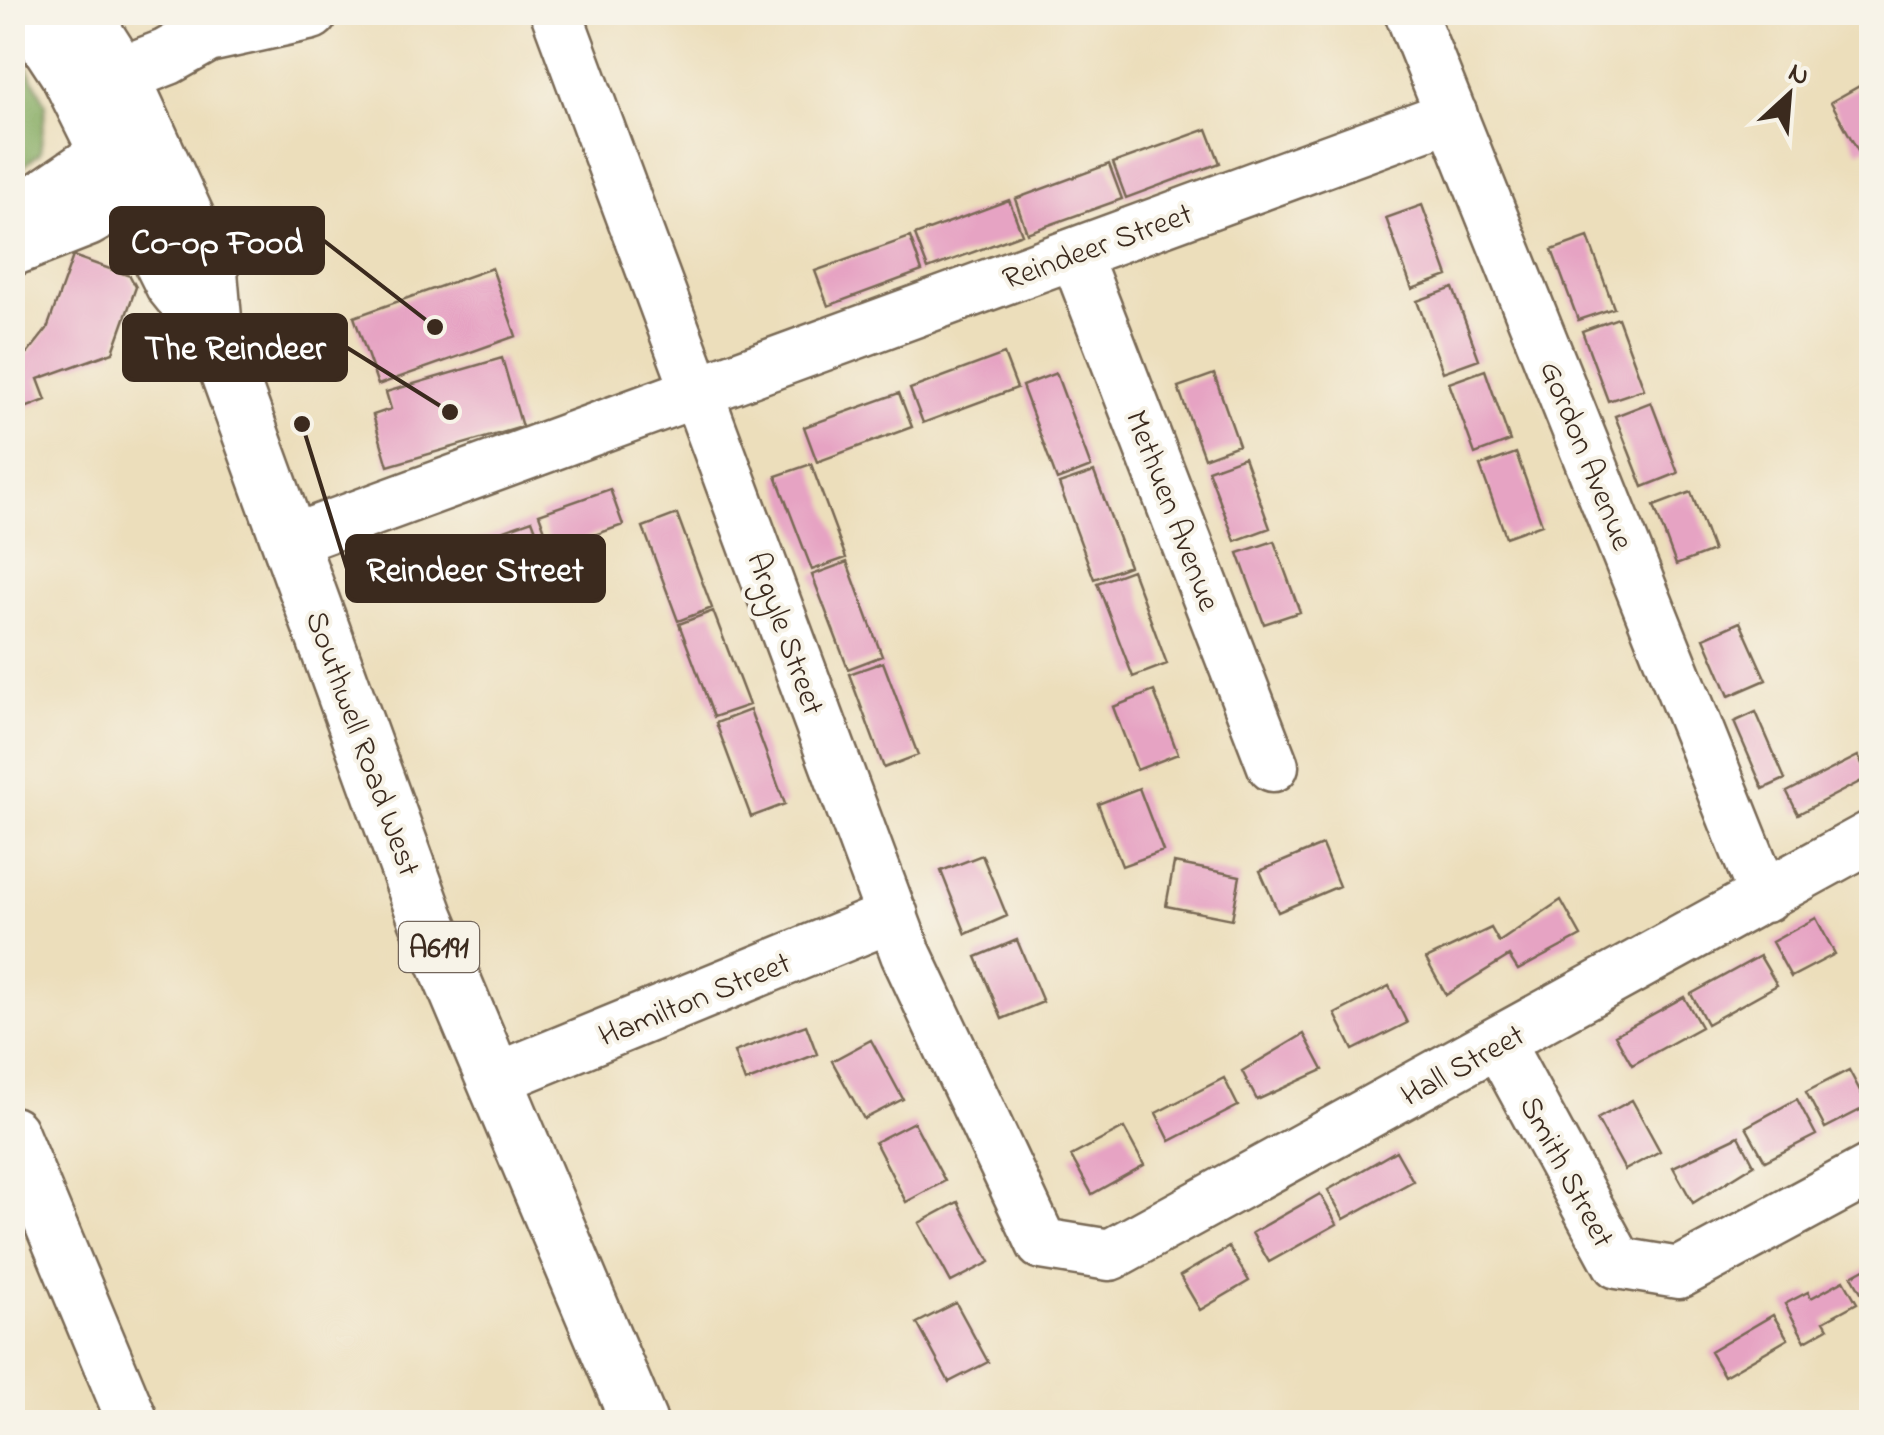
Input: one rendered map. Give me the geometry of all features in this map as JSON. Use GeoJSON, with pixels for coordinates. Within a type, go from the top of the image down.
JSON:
{"type":"FeatureCollection","features":[{"type":"Feature","properties":{"kind":"main road","name":"A6191"},"geometry":{"type":"LineString","coordinates":[[28,12],[100,84]]}},
{"type":"Feature","properties":{"kind":"main road","name":"A6191"},"geometry":{"type":"LineString","coordinates":[[81,12],[100,84],[139,162]]}},
{"type":"Feature","properties":{"kind":"main road"},"geometry":{"type":"LineString","coordinates":[[100,84],[206,35],[310,12]]}},
{"type":"Feature","properties":{"kind":"main road"},"geometry":{"type":"LineString","coordinates":[[12,226],[30,207],[139,162]]}},
{"type":"Feature","properties":{"kind":"main road"},"geometry":{"type":"LineString","coordinates":[[12,248],[51,235],[139,162]]}},
{"type":"Feature","properties":{"kind":"main road","name":"Southwell Road West"},"geometry":{"type":"LineString","coordinates":[[139,162],[208,267],[215,336],[426,916],[639,1422]]}},
{"type":"Feature","properties":{"kind":"street","name":"Argyle Street"},"geometry":{"type":"LineString","coordinates":[[556,12],[893,916],[1042,1244]]}},
{"type":"Feature","properties":{"kind":"street","name":"Gordon Avenue"},"geometry":{"type":"LineString","coordinates":[[1410,12],[1765,897]]}},
{"type":"Feature","properties":{"kind":"street","name":"Reindeer Street"},"geometry":{"type":"LineString","coordinates":[[292,540],[1452,115]]}},
{"type":"Feature","properties":{"kind":"street","name":"Methuen Avenue"},"geometry":{"type":"LineString","coordinates":[[1075,254],[1272,766]]}},
{"type":"Feature","properties":{"kind":"street","name":"Hall Street"},"geometry":{"type":"LineString","coordinates":[[1042,1244],[1110,1255],[1500,1044],[1872,836]]}},
{"type":"Feature","properties":{"kind":"street","name":"Hamilton Street"},"geometry":{"type":"LineString","coordinates":[[495,1079],[893,916]]}},
{"type":"Feature","properties":{"kind":"street","name":"Smith Street"},"geometry":{"type":"LineString","coordinates":[[1500,1044],[1618,1263],[1679,1273],[1872,1169]]}},
{"type":"Feature","properties":{"kind":"street"},"geometry":{"type":"LineString","coordinates":[[12,1132],[133,1422]]}},
{"type":"Feature","properties":{"kind":"green space"},"geometry":{"type":"Polygon","coordinates":[[[12,38],[46,104],[40,153],[13,175],[12,38]]]}},
{"type":"Feature","properties":{"kind":"building"},"geometry":{"type":"Polygon","coordinates":[[[1872,79],[1872,144],[1858,151],[1831,102],[1872,79]]]}},
{"type":"Feature","properties":{"kind":"building"},"geometry":{"type":"Polygon","coordinates":[[[1207,129],[1220,163],[1126,198],[1113,163],[1207,129]]]}},
{"type":"Feature","properties":{"kind":"building"},"geometry":{"type":"Polygon","coordinates":[[[1109,164],[1122,199],[1027,233],[1015,199],[1109,164]]]}},
{"type":"Feature","properties":{"kind":"building"},"geometry":{"type":"Polygon","coordinates":[[[1009,200],[1022,234],[928,269],[915,235],[1009,200]]]}},
{"type":"Feature","properties":{"kind":"building"},"geometry":{"type":"Polygon","coordinates":[[[1422,205],[1448,276],[1412,289],[1386,218],[1422,205]]]}},
{"type":"Feature","properties":{"kind":"building"},"geometry":{"type":"Polygon","coordinates":[[[910,237],[922,271],[828,306],[815,271],[910,237]]]}},
{"type":"Feature","properties":{"kind":"building"},"geometry":{"type":"Polygon","coordinates":[[[1588,237],[1614,308],[1578,320],[1552,250],[1588,237]]]}},
{"type":"Feature","properties":{"kind":"building"},"geometry":{"type":"Polygon","coordinates":[[[73,256],[130,276],[136,287],[113,352],[38,379],[46,400],[12,413],[12,358],[28,353],[47,329],[73,256]]]}},
{"type":"Feature","properties":{"kind":"building"},"geometry":{"type":"Polygon","coordinates":[[[492,268],[516,336],[378,385],[354,317],[492,268]]]}},
{"type":"Feature","properties":{"kind":"building"},"geometry":{"type":"Polygon","coordinates":[[[1453,288],[1479,359],[1443,372],[1417,301],[1453,288]]]}},
{"type":"Feature","properties":{"kind":"building"},"geometry":{"type":"Polygon","coordinates":[[[1618,318],[1644,389],[1608,401],[1582,331],[1618,318]]]}},
{"type":"Feature","properties":{"kind":"building"},"geometry":{"type":"Polygon","coordinates":[[[1004,354],[1017,388],[923,423],[910,389],[1004,354]]]}},
{"type":"Feature","properties":{"kind":"building"},"geometry":{"type":"Polygon","coordinates":[[[502,358],[522,427],[388,466],[373,415],[391,409],[386,392],[502,358]]]}},
{"type":"Feature","properties":{"kind":"building"},"geometry":{"type":"Polygon","coordinates":[[[1485,370],[1510,441],[1475,454],[1449,383],[1485,370]]]}},
{"type":"Feature","properties":{"kind":"building"},"geometry":{"type":"Polygon","coordinates":[[[1056,373],[1091,467],[1057,480],[1022,386],[1056,373]]]}},
{"type":"Feature","properties":{"kind":"building"},"geometry":{"type":"Polygon","coordinates":[[[1214,374],[1239,445],[1204,458],[1178,387],[1214,374]]]}},
{"type":"Feature","properties":{"kind":"building"},"geometry":{"type":"Polygon","coordinates":[[[899,393],[912,427],[817,462],[804,427],[899,393]]]}},
{"type":"Feature","properties":{"kind":"building"},"geometry":{"type":"Polygon","coordinates":[[[1651,402],[1678,473],[1643,487],[1615,416],[1651,402]]]}},
{"type":"Feature","properties":{"kind":"building"},"geometry":{"type":"Polygon","coordinates":[[[1516,453],[1542,524],[1506,537],[1480,466],[1516,453]]]}},
{"type":"Feature","properties":{"kind":"building"},"geometry":{"type":"Polygon","coordinates":[[[1244,457],[1270,528],[1235,541],[1208,470],[1244,457]]]}},
{"type":"Feature","properties":{"kind":"building"},"geometry":{"type":"Polygon","coordinates":[[[811,464],[846,558],[812,570],[776,476],[811,464]]]}},
{"type":"Feature","properties":{"kind":"building"},"geometry":{"type":"Polygon","coordinates":[[[1094,472],[1129,566],[1094,579],[1059,484],[1094,472]]]}},
{"type":"Feature","properties":{"kind":"building"},"geometry":{"type":"Polygon","coordinates":[[[610,489],[623,525],[552,550],[539,514],[610,489]]]}},
{"type":"Feature","properties":{"kind":"building"},"geometry":{"type":"Polygon","coordinates":[[[1691,492],[1713,551],[1676,565],[1654,506],[1691,492]]]}},
{"type":"Feature","properties":{"kind":"building"},"geometry":{"type":"Polygon","coordinates":[[[677,514],[712,608],[678,621],[643,527],[677,514]]]}},
{"type":"Feature","properties":{"kind":"building"},"geometry":{"type":"Polygon","coordinates":[[[532,520],[553,575],[516,588],[506,558],[414,592],[405,566],[532,520]]]}},
{"type":"Feature","properties":{"kind":"building"},"geometry":{"type":"Polygon","coordinates":[[[1274,541],[1300,612],[1264,624],[1238,553],[1274,541]]]}},
{"type":"Feature","properties":{"kind":"building"},"geometry":{"type":"Polygon","coordinates":[[[847,562],[882,656],[848,669],[812,575],[847,562]]]}},
{"type":"Feature","properties":{"kind":"building"},"geometry":{"type":"Polygon","coordinates":[[[1132,570],[1167,664],[1133,677],[1097,583],[1132,570]]]}},
{"type":"Feature","properties":{"kind":"building"},"geometry":{"type":"Polygon","coordinates":[[[713,611],[749,705],[714,717],[679,624],[713,611]]]}},
{"type":"Feature","properties":{"kind":"building"},"geometry":{"type":"Polygon","coordinates":[[[1740,622],[1766,680],[1729,696],[1704,638],[1740,622]]]}},
{"type":"Feature","properties":{"kind":"building"},"geometry":{"type":"Polygon","coordinates":[[[883,662],[918,755],[884,768],[849,674],[883,662]]]}},
{"type":"Feature","properties":{"kind":"building"},"geometry":{"type":"Polygon","coordinates":[[[1154,691],[1178,754],[1137,770],[1113,707],[1154,691]]]}},
{"type":"Feature","properties":{"kind":"building"},"geometry":{"type":"Polygon","coordinates":[[[750,710],[785,804],[751,817],[716,723],[750,710]]]}},
{"type":"Feature","properties":{"kind":"building"},"geometry":{"type":"Polygon","coordinates":[[[1756,712],[1785,779],[1763,789],[1734,722],[1756,712]]]}},
{"type":"Feature","properties":{"kind":"building"},"geometry":{"type":"Polygon","coordinates":[[[1858,756],[1869,777],[1798,814],[1787,792],[1858,756]]]}},
{"type":"Feature","properties":{"kind":"building"},"geometry":{"type":"Polygon","coordinates":[[[1139,788],[1163,851],[1122,866],[1098,804],[1139,788]]]}},
{"type":"Feature","properties":{"kind":"building"},"geometry":{"type":"Polygon","coordinates":[[[1322,845],[1339,886],[1278,912],[1260,871],[1322,845]]]}},
{"type":"Feature","properties":{"kind":"building"},"geometry":{"type":"Polygon","coordinates":[[[982,855],[1007,916],[966,934],[941,871],[982,855]]]}},
{"type":"Feature","properties":{"kind":"building"},"geometry":{"type":"Polygon","coordinates":[[[1174,863],[1240,876],[1232,919],[1166,906],[1174,863]]]}},
{"type":"Feature","properties":{"kind":"building"},"geometry":{"type":"Polygon","coordinates":[[[1561,900],[1581,936],[1518,970],[1509,956],[1446,995],[1426,959],[1491,928],[1499,942],[1561,900]]]}},
{"type":"Feature","properties":{"kind":"building"},"geometry":{"type":"Polygon","coordinates":[[[1816,918],[1835,954],[1791,977],[1772,942],[1816,918]]]}},
{"type":"Feature","properties":{"kind":"building"},"geometry":{"type":"Polygon","coordinates":[[[1017,940],[1043,1002],[1002,1019],[976,957],[1017,940]]]}},
{"type":"Feature","properties":{"kind":"building"},"geometry":{"type":"Polygon","coordinates":[[[1760,956],[1777,985],[1707,1024],[1691,994],[1760,956]]]}},
{"type":"Feature","properties":{"kind":"building"},"geometry":{"type":"Polygon","coordinates":[[[1389,986],[1407,1023],[1353,1050],[1335,1014],[1389,986]]]}},
{"type":"Feature","properties":{"kind":"building"},"geometry":{"type":"Polygon","coordinates":[[[1684,997],[1701,1027],[1632,1065],[1615,1035],[1684,997]]]}},
{"type":"Feature","properties":{"kind":"building"},"geometry":{"type":"Polygon","coordinates":[[[806,1025],[817,1054],[745,1082],[734,1052],[806,1025]]]}},
{"type":"Feature","properties":{"kind":"building"},"geometry":{"type":"Polygon","coordinates":[[[1304,1034],[1323,1070],[1257,1100],[1242,1071],[1304,1034]]]}},
{"type":"Feature","properties":{"kind":"building"},"geometry":{"type":"Polygon","coordinates":[[[871,1040],[903,1099],[864,1119],[832,1061],[871,1040]]]}},
{"type":"Feature","properties":{"kind":"building"},"geometry":{"type":"Polygon","coordinates":[[[1849,1070],[1868,1106],[1825,1128],[1806,1092],[1849,1070]]]}},
{"type":"Feature","properties":{"kind":"building"},"geometry":{"type":"Polygon","coordinates":[[[1224,1078],[1238,1106],[1170,1141],[1156,1113],[1224,1078]]]}},
{"type":"Feature","properties":{"kind":"building"},"geometry":{"type":"Polygon","coordinates":[[[1797,1099],[1816,1135],[1765,1161],[1746,1127],[1797,1099]]]}},
{"type":"Feature","properties":{"kind":"building"},"geometry":{"type":"Polygon","coordinates":[[[1632,1100],[1660,1151],[1625,1170],[1597,1119],[1632,1100]]]}},
{"type":"Feature","properties":{"kind":"building"},"geometry":{"type":"Polygon","coordinates":[[[914,1122],[945,1181],[906,1202],[875,1142],[914,1122]]]}},
{"type":"Feature","properties":{"kind":"building"},"geometry":{"type":"Polygon","coordinates":[[[1124,1128],[1144,1165],[1092,1194],[1071,1156],[1124,1128]]]}},
{"type":"Feature","properties":{"kind":"building"},"geometry":{"type":"Polygon","coordinates":[[[1739,1136],[1754,1165],[1693,1203],[1673,1167],[1739,1136]]]}},
{"type":"Feature","properties":{"kind":"building"},"geometry":{"type":"Polygon","coordinates":[[[1396,1151],[1413,1181],[1344,1219],[1328,1190],[1396,1151]]]}},
{"type":"Feature","properties":{"kind":"building"},"geometry":{"type":"Polygon","coordinates":[[[1320,1194],[1337,1224],[1269,1262],[1252,1233],[1320,1194]]]}},
{"type":"Feature","properties":{"kind":"building"},"geometry":{"type":"Polygon","coordinates":[[[958,1202],[990,1262],[951,1282],[919,1223],[958,1202]]]}},
{"type":"Feature","properties":{"kind":"building"},"geometry":{"type":"Polygon","coordinates":[[[1229,1247],[1249,1281],[1200,1310],[1180,1276],[1229,1247]]]}},
{"type":"Feature","properties":{"kind":"building"},"geometry":{"type":"Polygon","coordinates":[[[1872,1265],[1872,1295],[1865,1299],[1852,1276],[1872,1265]]]}},
{"type":"Feature","properties":{"kind":"building"},"geometry":{"type":"Polygon","coordinates":[[[1844,1280],[1857,1303],[1824,1321],[1828,1328],[1805,1341],[1785,1304],[1808,1292],[1811,1298],[1844,1280]]]}},
{"type":"Feature","properties":{"kind":"building"},"geometry":{"type":"Polygon","coordinates":[[[956,1303],[988,1362],[949,1382],[917,1323],[956,1303]]]}},
{"type":"Feature","properties":{"kind":"building"},"geometry":{"type":"Polygon","coordinates":[[[1773,1315],[1788,1339],[1724,1376],[1710,1352],[1773,1315]]]}},
{"type":"Feature","properties":{"kind":"place","name":"Co-op Food"},"geometry":{"type":"Point","coordinates":[435,327]}},
{"type":"Feature","properties":{"kind":"place","name":"The Reindeer"},"geometry":{"type":"Point","coordinates":[450,412]}},
{"type":"Feature","properties":{"kind":"place","name":"Reindeer Street"},"geometry":{"type":"Point","coordinates":[302,424]}}]}
